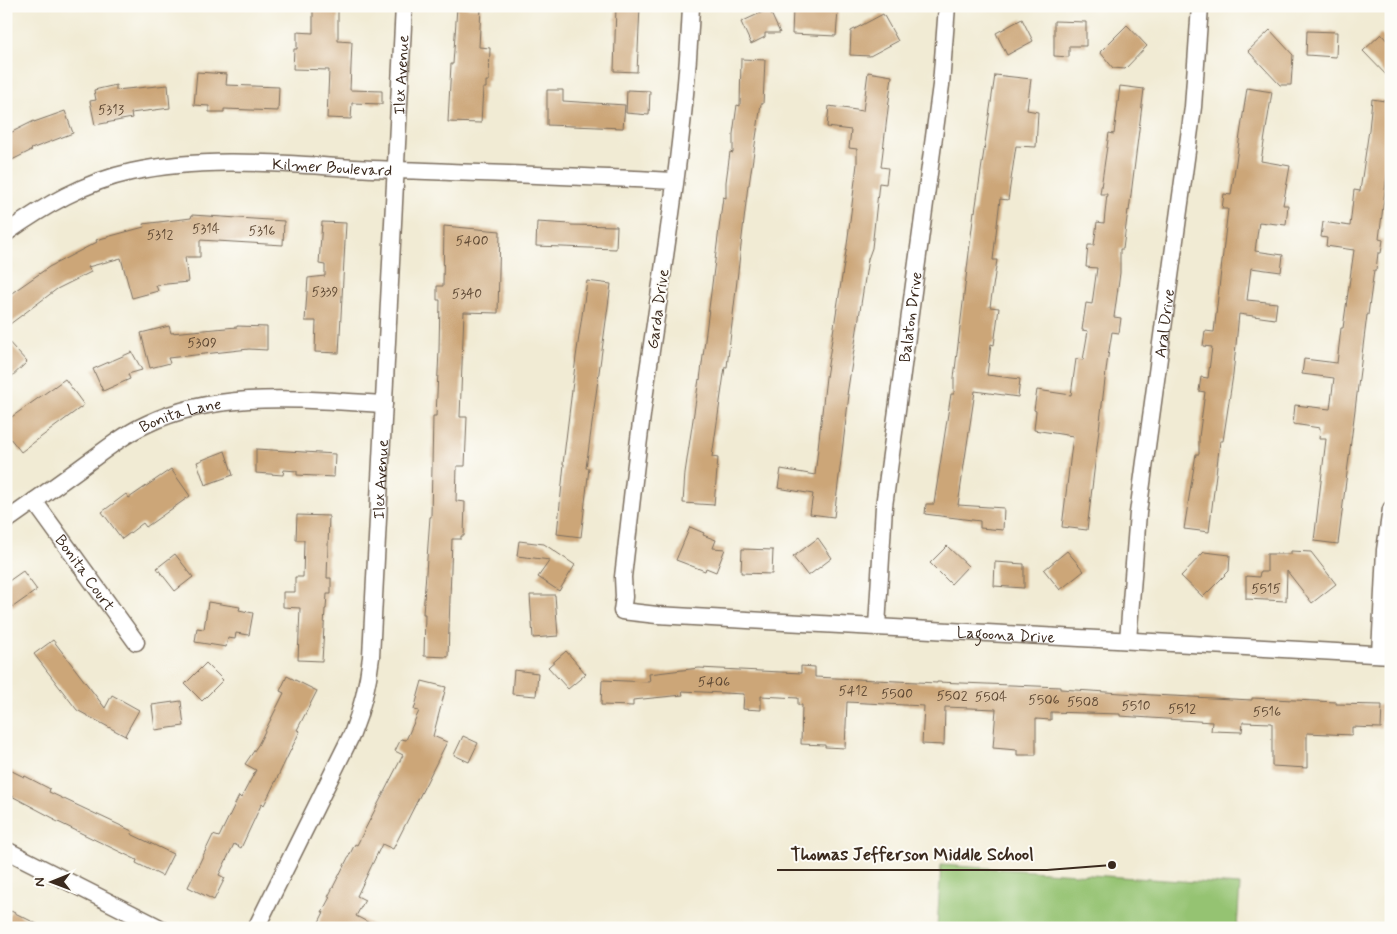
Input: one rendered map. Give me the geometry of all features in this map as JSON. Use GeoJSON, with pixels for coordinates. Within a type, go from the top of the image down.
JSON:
{"type":"FeatureCollection","features":[{"type":"Feature","properties":{"kind":"street","name":"Ilex Avenue"},"geometry":{"type":"LineString","coordinates":[[256,928],[352,734],[368,683],[371,657],[404,6]]}},
{"type":"Feature","properties":{"kind":"street","name":"Garda Drive"},"geometry":{"type":"LineString","coordinates":[[622,611],[624,597],[623,577],[643,404],[683,122],[691,6]]}},
{"type":"Feature","properties":{"kind":"street","name":"Balaton Drive"},"geometry":{"type":"LineString","coordinates":[[877,627],[884,506],[941,85],[947,6]]}},
{"type":"Feature","properties":{"kind":"street","name":"Aral Drive"},"geometry":{"type":"LineString","coordinates":[[1128,640],[1138,513],[1193,107],[1200,6]]}},
{"type":"Feature","properties":{"kind":"street","name":"Kilmer Boulevard"},"geometry":{"type":"LineString","coordinates":[[6,233],[46,206],[98,182],[131,172],[190,164],[233,163],[674,181]]}},
{"type":"Feature","properties":{"kind":"street","name":"Bonita Lane"},"geometry":{"type":"LineString","coordinates":[[6,522],[125,435],[170,414],[194,407],[226,402],[277,399],[384,404]]}},
{"type":"Feature","properties":{"kind":"street","name":"Bonita Court"},"geometry":{"type":"LineString","coordinates":[[34,501],[136,642]]}},
{"type":"Feature","properties":{"kind":"street"},"geometry":{"type":"LineString","coordinates":[[1386,654],[1385,550],[1391,509]]}},
{"type":"Feature","properties":{"kind":"street","name":"Lagoona Drive"},"geometry":{"type":"LineString","coordinates":[[622,611],[657,615],[1386,654]]}},
{"type":"Feature","properties":{"kind":"street"},"geometry":{"type":"LineString","coordinates":[[6,850],[160,928]]}},
{"type":"Feature","properties":{"kind":"green space"},"geometry":{"type":"Polygon","coordinates":[[[941,865],[1240,885],[1237,928],[937,928],[941,865]]]}},
{"type":"Feature","properties":{"kind":"building"},"geometry":{"type":"Polygon","coordinates":[[[313,6],[338,6],[338,41],[352,42],[350,90],[382,91],[382,104],[352,103],[351,119],[327,118],[329,70],[293,69],[294,49],[297,49],[297,32],[313,33],[313,6]]]}},
{"type":"Feature","properties":{"kind":"building"},"geometry":{"type":"Polygon","coordinates":[[[616,6],[640,6],[637,72],[614,71],[616,6]]]}},
{"type":"Feature","properties":{"kind":"building"},"geometry":{"type":"Polygon","coordinates":[[[457,7],[481,8],[479,47],[490,48],[489,81],[486,81],[486,88],[483,88],[481,123],[448,122],[451,64],[453,64],[457,7]]]}},
{"type":"Feature","properties":{"kind":"building"},"geometry":{"type":"Polygon","coordinates":[[[769,9],[780,33],[765,33],[765,37],[751,44],[741,22],[769,9]]]}},
{"type":"Feature","properties":{"kind":"building"},"geometry":{"type":"Polygon","coordinates":[[[793,9],[838,11],[836,36],[792,34],[793,9]]]}},
{"type":"Feature","properties":{"kind":"building"},"geometry":{"type":"Polygon","coordinates":[[[883,14],[898,41],[870,56],[850,55],[851,31],[883,14]]]}},
{"type":"Feature","properties":{"kind":"building"},"geometry":{"type":"Polygon","coordinates":[[[1022,19],[1033,41],[1007,55],[996,33],[1022,19]]]}},
{"type":"Feature","properties":{"kind":"building"},"geometry":{"type":"Polygon","coordinates":[[[1054,21],[1086,22],[1086,46],[1069,46],[1069,57],[1054,56],[1054,21]]]}},
{"type":"Feature","properties":{"kind":"building"},"geometry":{"type":"Polygon","coordinates":[[[1127,25],[1147,46],[1125,69],[1113,68],[1100,52],[1127,25]]]}},
{"type":"Feature","properties":{"kind":"building"},"geometry":{"type":"Polygon","coordinates":[[[1270,30],[1293,55],[1291,85],[1280,85],[1248,51],[1270,30]]]}},
{"type":"Feature","properties":{"kind":"building"},"geometry":{"type":"Polygon","coordinates":[[[1307,31],[1337,32],[1336,57],[1306,55],[1307,31]]]}},
{"type":"Feature","properties":{"kind":"building"},"geometry":{"type":"Polygon","coordinates":[[[1381,34],[1391,45],[1391,80],[1363,51],[1381,34]]]}},
{"type":"Feature","properties":{"kind":"building"},"geometry":{"type":"Polygon","coordinates":[[[741,59],[765,60],[763,104],[761,104],[748,185],[727,367],[725,367],[712,457],[718,458],[714,505],[683,503],[685,473],[700,380],[723,197],[726,198],[730,152],[733,153],[733,134],[737,105],[740,106],[741,59]]]}},
{"type":"Feature","properties":{"kind":"building"},"geometry":{"type":"Polygon","coordinates":[[[197,72],[227,74],[226,85],[279,87],[278,111],[224,109],[224,112],[209,112],[209,106],[194,105],[197,72]]]}},
{"type":"Feature","properties":{"kind":"building"},"geometry":{"type":"Polygon","coordinates":[[[868,72],[892,76],[881,167],[888,168],[886,184],[879,183],[872,248],[868,259],[847,395],[849,395],[834,517],[810,514],[813,494],[778,488],[781,469],[815,475],[826,377],[847,245],[857,164],[857,149],[849,148],[851,130],[827,127],[829,106],[863,111],[868,72]]]}},
{"type":"Feature","properties":{"kind":"building"},"geometry":{"type":"Polygon","coordinates":[[[995,75],[1031,79],[1027,110],[1038,112],[1036,147],[1016,146],[1008,200],[1000,199],[993,260],[997,260],[990,307],[999,308],[994,345],[991,344],[987,375],[1020,379],[1018,397],[975,391],[958,505],[1004,508],[1003,530],[980,528],[980,521],[925,514],[926,504],[934,504],[951,394],[954,394],[954,378],[974,211],[995,75]]]}},
{"type":"Feature","properties":{"kind":"building"},"geometry":{"type":"Polygon","coordinates":[[[116,85],[116,90],[168,85],[170,108],[131,113],[132,118],[95,125],[90,101],[96,100],[94,90],[116,85]]]}},
{"type":"Feature","properties":{"kind":"building"},"geometry":{"type":"Polygon","coordinates":[[[1120,86],[1144,89],[1129,211],[1123,249],[1120,249],[1120,273],[1114,317],[1121,318],[1119,333],[1112,332],[1107,363],[1087,530],[1062,527],[1073,436],[1034,430],[1036,411],[1034,410],[1037,390],[1071,395],[1076,359],[1083,360],[1088,331],[1082,330],[1086,303],[1092,304],[1097,268],[1086,267],[1088,245],[1094,245],[1097,222],[1104,223],[1107,194],[1100,194],[1109,133],[1114,134],[1120,86]]]}},
{"type":"Feature","properties":{"kind":"building"},"geometry":{"type":"Polygon","coordinates":[[[1247,88],[1272,92],[1261,161],[1290,166],[1283,205],[1288,205],[1286,225],[1259,222],[1255,251],[1283,255],[1281,272],[1251,268],[1247,300],[1277,303],[1275,319],[1239,314],[1233,375],[1223,441],[1220,441],[1209,532],[1184,529],[1196,454],[1199,454],[1199,437],[1205,392],[1199,391],[1201,377],[1208,378],[1212,347],[1203,346],[1205,331],[1214,332],[1228,209],[1222,209],[1224,194],[1231,195],[1247,88]]]}},
{"type":"Feature","properties":{"kind":"building"},"geometry":{"type":"Polygon","coordinates":[[[547,90],[563,90],[563,101],[625,105],[623,128],[547,125],[547,90]]]}},
{"type":"Feature","properties":{"kind":"building"},"geometry":{"type":"Polygon","coordinates":[[[627,90],[650,91],[649,115],[626,113],[627,90]]]}},
{"type":"Feature","properties":{"kind":"building"},"geometry":{"type":"Polygon","coordinates":[[[1372,99],[1391,102],[1391,142],[1379,239],[1383,240],[1381,253],[1378,253],[1376,270],[1374,270],[1367,315],[1338,544],[1314,541],[1326,439],[1319,439],[1320,428],[1293,424],[1295,405],[1330,409],[1334,378],[1302,374],[1304,359],[1337,363],[1354,250],[1326,246],[1327,238],[1321,237],[1323,222],[1350,226],[1354,190],[1360,191],[1372,99]]]}},
{"type":"Feature","properties":{"kind":"building"},"geometry":{"type":"Polygon","coordinates":[[[65,111],[73,133],[31,149],[6,163],[6,135],[34,121],[65,111]]]}},
{"type":"Feature","properties":{"kind":"building"},"geometry":{"type":"Polygon","coordinates":[[[192,215],[284,221],[283,245],[200,240],[200,257],[185,257],[188,282],[156,285],[158,291],[132,298],[121,258],[88,267],[91,272],[57,289],[6,327],[6,297],[49,267],[97,242],[96,240],[144,227],[143,224],[191,218],[192,215]]]}},
{"type":"Feature","properties":{"kind":"building"},"geometry":{"type":"Polygon","coordinates":[[[322,222],[346,223],[339,353],[315,352],[316,321],[305,321],[308,278],[325,276],[325,265],[319,264],[322,222]]]}},
{"type":"Feature","properties":{"kind":"building"},"geometry":{"type":"Polygon","coordinates":[[[537,222],[617,226],[616,249],[536,246],[537,222]]]}},
{"type":"Feature","properties":{"kind":"building"},"geometry":{"type":"Polygon","coordinates":[[[444,226],[500,231],[498,313],[464,312],[460,417],[467,417],[465,466],[457,466],[456,501],[465,502],[464,536],[461,536],[461,539],[452,539],[448,657],[424,656],[425,614],[423,614],[431,517],[433,416],[436,416],[439,350],[440,300],[437,300],[437,286],[443,286],[444,226]]]}},
{"type":"Feature","properties":{"kind":"building"},"geometry":{"type":"Polygon","coordinates":[[[587,281],[611,284],[586,468],[589,468],[581,537],[557,534],[563,464],[587,281]]]}},
{"type":"Feature","properties":{"kind":"building"},"geometry":{"type":"Polygon","coordinates":[[[169,326],[171,333],[237,326],[267,327],[267,350],[249,349],[168,358],[170,363],[150,368],[141,333],[169,326]]]}},
{"type":"Feature","properties":{"kind":"building"},"geometry":{"type":"Polygon","coordinates":[[[6,339],[27,362],[6,382],[6,339]]]}},
{"type":"Feature","properties":{"kind":"building"},"geometry":{"type":"Polygon","coordinates":[[[132,352],[142,370],[128,374],[130,379],[103,391],[93,369],[132,352]]]}},
{"type":"Feature","properties":{"kind":"building"},"geometry":{"type":"Polygon","coordinates":[[[65,379],[84,405],[21,452],[6,433],[6,421],[65,379]]]}},
{"type":"Feature","properties":{"kind":"building"},"geometry":{"type":"Polygon","coordinates":[[[256,449],[335,454],[334,477],[297,475],[297,471],[284,470],[283,475],[256,473],[256,449]]]}},
{"type":"Feature","properties":{"kind":"building"},"geometry":{"type":"Polygon","coordinates":[[[225,451],[233,475],[205,485],[197,462],[225,451]]]}},
{"type":"Feature","properties":{"kind":"building"},"geometry":{"type":"Polygon","coordinates":[[[171,469],[190,496],[146,527],[143,523],[122,539],[102,512],[126,494],[129,498],[171,469]]]}},
{"type":"Feature","properties":{"kind":"building"},"geometry":{"type":"Polygon","coordinates":[[[297,515],[329,516],[327,578],[331,578],[331,594],[327,594],[322,661],[298,660],[300,608],[283,607],[283,592],[295,592],[295,577],[303,577],[304,540],[296,540],[297,515]]]}},
{"type":"Feature","properties":{"kind":"building"},"geometry":{"type":"Polygon","coordinates":[[[690,527],[716,540],[713,548],[725,549],[716,572],[706,568],[705,571],[676,560],[690,527]]]}},
{"type":"Feature","properties":{"kind":"building"},"geometry":{"type":"Polygon","coordinates":[[[818,538],[832,558],[808,576],[793,557],[818,538]]]}},
{"type":"Feature","properties":{"kind":"building"},"geometry":{"type":"Polygon","coordinates":[[[519,541],[544,544],[575,565],[559,591],[538,577],[550,560],[517,556],[519,541]]]}},
{"type":"Feature","properties":{"kind":"building"},"geometry":{"type":"Polygon","coordinates":[[[947,546],[968,566],[951,584],[930,563],[947,546]]]}},
{"type":"Feature","properties":{"kind":"building"},"geometry":{"type":"Polygon","coordinates":[[[742,549],[773,550],[772,574],[741,573],[742,549]]]}},
{"type":"Feature","properties":{"kind":"building"},"geometry":{"type":"Polygon","coordinates":[[[1067,551],[1084,571],[1060,590],[1044,570],[1067,551]]]}},
{"type":"Feature","properties":{"kind":"building"},"geometry":{"type":"Polygon","coordinates":[[[1291,551],[1311,552],[1336,584],[1312,603],[1287,571],[1286,601],[1246,599],[1246,576],[1259,577],[1260,572],[1267,572],[1267,554],[1291,554],[1291,551]]]}},
{"type":"Feature","properties":{"kind":"building"},"geometry":{"type":"Polygon","coordinates":[[[1204,552],[1230,555],[1229,571],[1203,597],[1181,576],[1204,552]]]}},
{"type":"Feature","properties":{"kind":"building"},"geometry":{"type":"Polygon","coordinates":[[[175,554],[193,577],[175,591],[157,568],[175,554]]]}},
{"type":"Feature","properties":{"kind":"building"},"geometry":{"type":"Polygon","coordinates":[[[995,562],[1024,564],[1024,588],[994,586],[995,562]]]}},
{"type":"Feature","properties":{"kind":"building"},"geometry":{"type":"Polygon","coordinates":[[[23,571],[37,590],[13,607],[6,598],[6,583],[23,571]]]}},
{"type":"Feature","properties":{"kind":"building"},"geometry":{"type":"Polygon","coordinates":[[[530,595],[555,595],[558,636],[533,638],[530,595]]]}},
{"type":"Feature","properties":{"kind":"building"},"geometry":{"type":"Polygon","coordinates":[[[208,602],[240,607],[239,610],[253,613],[249,635],[236,633],[235,639],[228,638],[226,647],[195,642],[197,628],[204,629],[208,602]]]}},
{"type":"Feature","properties":{"kind":"building"},"geometry":{"type":"Polygon","coordinates":[[[53,640],[105,708],[112,695],[139,710],[125,735],[127,737],[77,710],[34,654],[53,640]]]}},
{"type":"Feature","properties":{"kind":"building"},"geometry":{"type":"Polygon","coordinates":[[[566,651],[586,674],[568,689],[548,667],[566,651]]]}},
{"type":"Feature","properties":{"kind":"building"},"geometry":{"type":"Polygon","coordinates":[[[206,663],[223,680],[202,701],[185,684],[206,663]]]}},
{"type":"Feature","properties":{"kind":"building"},"geometry":{"type":"Polygon","coordinates":[[[801,666],[815,667],[815,677],[1060,687],[1060,689],[1152,695],[1382,705],[1381,728],[1352,727],[1352,735],[1307,733],[1307,768],[1272,766],[1272,723],[1243,722],[1242,732],[1211,731],[1212,722],[1120,716],[1120,714],[1051,712],[1051,720],[1036,719],[1036,755],[1017,755],[1017,750],[993,748],[996,709],[945,707],[944,745],[922,744],[924,706],[847,702],[845,748],[801,744],[802,705],[798,705],[798,698],[761,696],[761,710],[743,709],[744,694],[682,691],[683,695],[633,700],[633,706],[601,705],[602,680],[650,682],[649,674],[699,668],[801,673],[801,666]]]}},
{"type":"Feature","properties":{"kind":"building"},"geometry":{"type":"Polygon","coordinates":[[[514,670],[538,673],[536,696],[512,694],[514,670]]]}},
{"type":"Feature","properties":{"kind":"building"},"geometry":{"type":"Polygon","coordinates":[[[287,676],[317,691],[297,730],[300,731],[264,805],[262,803],[241,848],[234,844],[219,875],[225,878],[214,900],[188,887],[213,835],[219,837],[239,796],[241,798],[256,770],[245,764],[258,745],[284,693],[280,691],[287,676]]]}},
{"type":"Feature","properties":{"kind":"building"},"geometry":{"type":"Polygon","coordinates":[[[422,681],[446,687],[433,736],[447,742],[393,849],[382,844],[357,896],[365,900],[356,916],[379,928],[316,928],[330,897],[328,897],[403,755],[395,751],[401,739],[406,740],[419,711],[414,710],[422,681]]]}},
{"type":"Feature","properties":{"kind":"building"},"geometry":{"type":"Polygon","coordinates":[[[181,701],[184,726],[155,730],[152,705],[181,701]]]}},
{"type":"Feature","properties":{"kind":"building"},"geometry":{"type":"Polygon","coordinates":[[[463,736],[478,743],[469,762],[454,755],[463,736]]]}},
{"type":"Feature","properties":{"kind":"building"},"geometry":{"type":"Polygon","coordinates":[[[6,768],[50,789],[49,792],[132,831],[131,834],[173,854],[162,876],[136,863],[137,860],[54,820],[6,793],[6,768]]]}},
{"type":"Feature","properties":{"kind":"building"},"geometry":{"type":"Polygon","coordinates":[[[11,911],[45,928],[6,928],[6,921],[11,911]]]}},
{"type":"Feature","properties":{"kind":"place","name":"Thomas Jefferson Middle School"},"geometry":{"type":"Point","coordinates":[1112,865]}}]}
